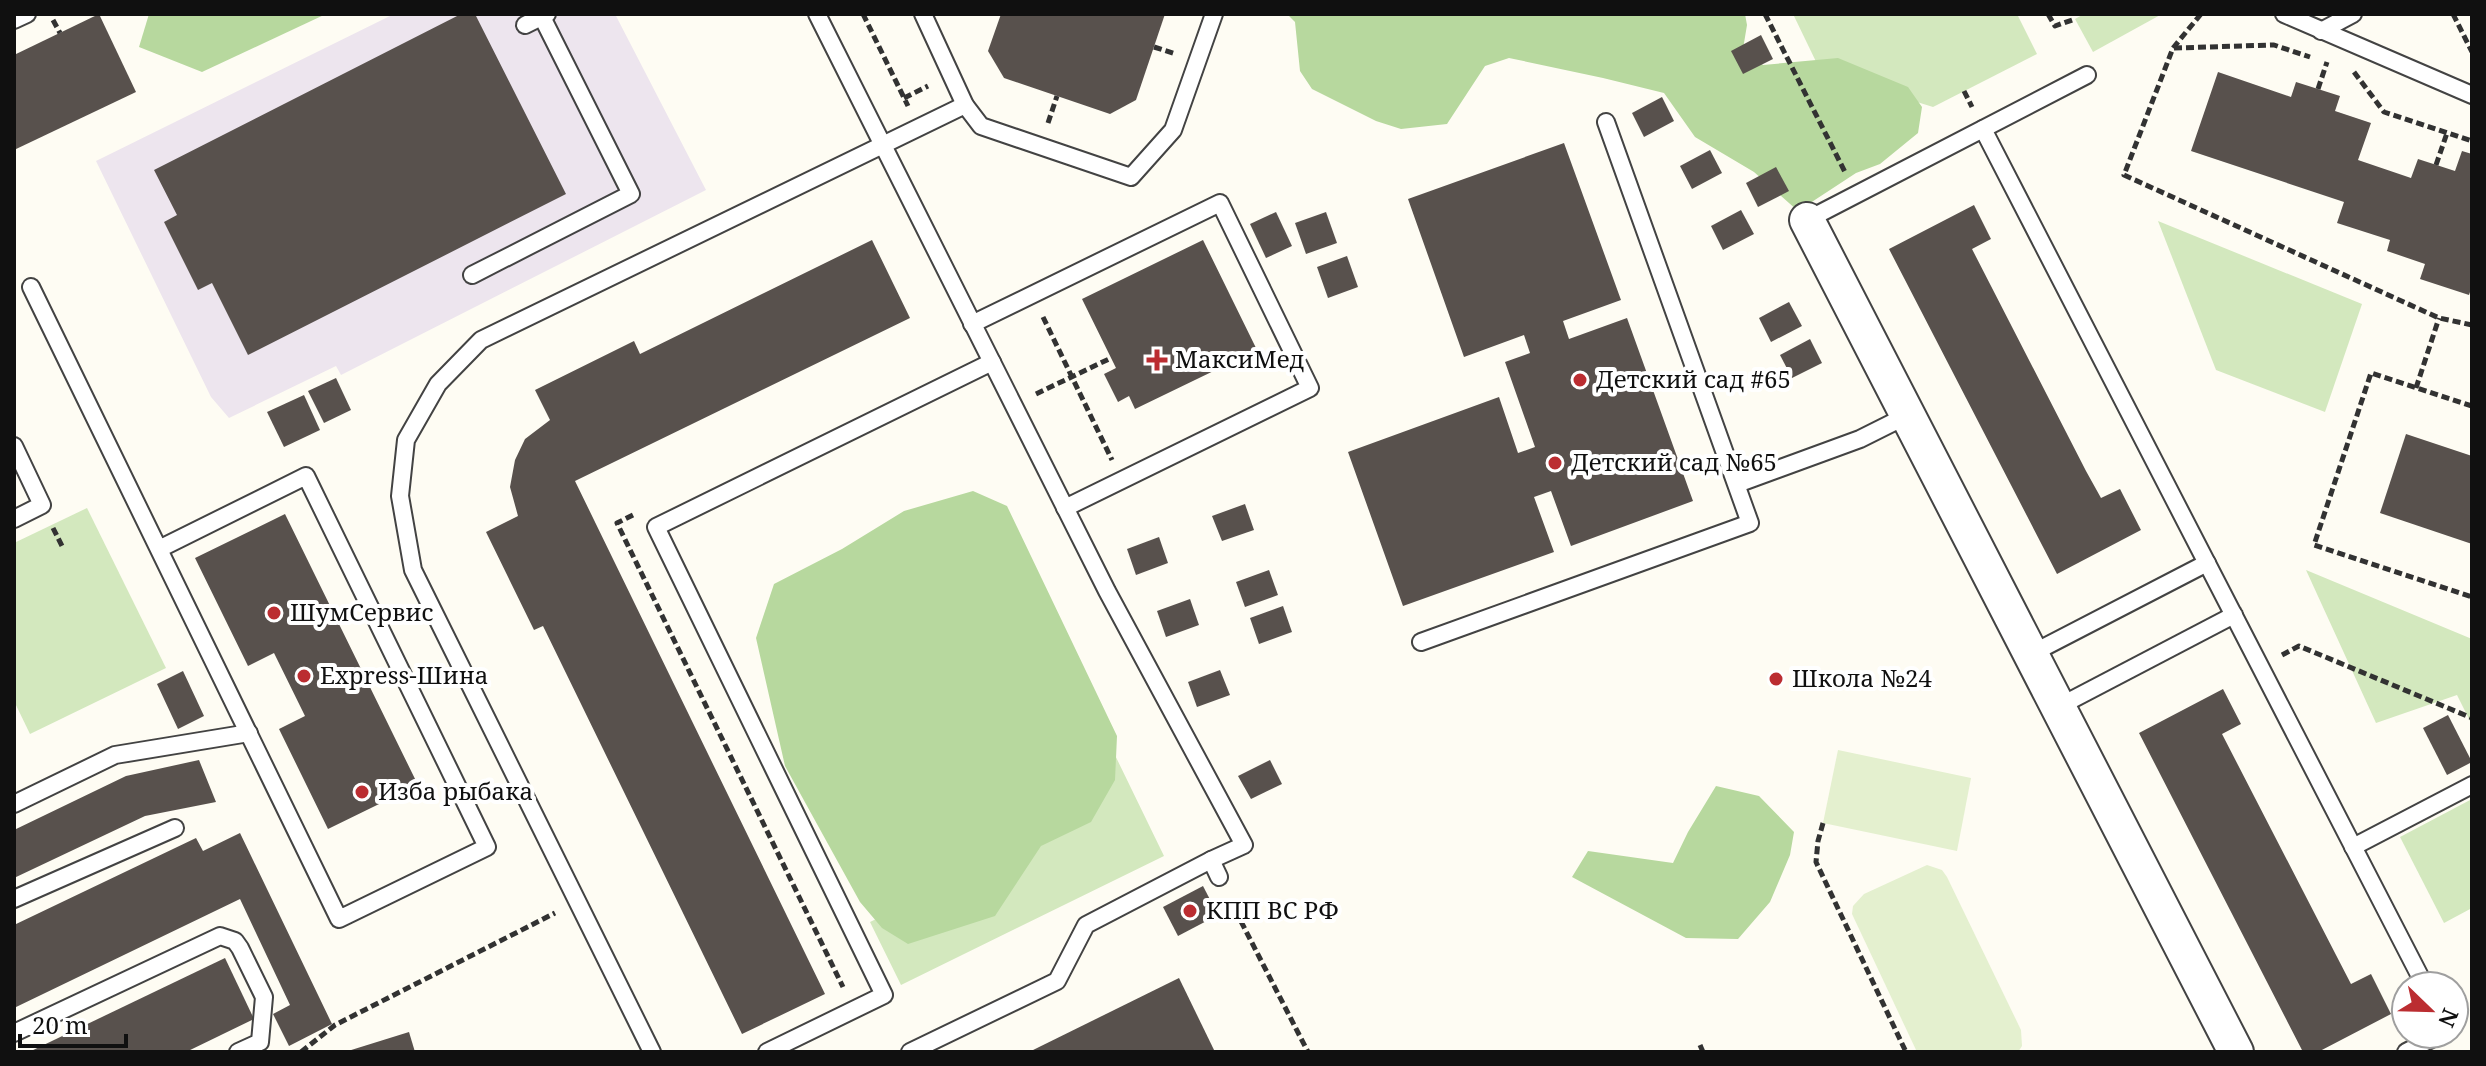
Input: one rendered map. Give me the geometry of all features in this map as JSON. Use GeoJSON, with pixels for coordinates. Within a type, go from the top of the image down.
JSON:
{"type":"FeatureCollection","features":[{"type":"Feature","properties":{"kind":"street"},"geometry":{"type":"LineString","coordinates":[[1807,220],[2236,1052]]}},
{"type":"Feature","properties":{"kind":"lane"},"geometry":{"type":"LineString","coordinates":[[14,20],[27,14]]}},
{"type":"Feature","properties":{"kind":"lane"},"geometry":{"type":"LineString","coordinates":[[817,14],[1107,591],[1244,845],[1086,925],[1057,981],[910,1052]]}},
{"type":"Feature","properties":{"kind":"lane"},"geometry":{"type":"LineString","coordinates":[[923,14],[965,105],[981,126],[1131,177],[1173,130],[1214,14]]}},
{"type":"Feature","properties":{"kind":"lane"},"geometry":{"type":"LineString","coordinates":[[2284,14],[2472,95]]}},
{"type":"Feature","properties":{"kind":"lane"},"geometry":{"type":"LineString","coordinates":[[2321,31],[2353,14]]}},
{"type":"Feature","properties":{"kind":"lane"},"geometry":{"type":"LineString","coordinates":[[472,275],[631,194],[544,15],[525,25]]}},
{"type":"Feature","properties":{"kind":"lane"},"geometry":{"type":"LineString","coordinates":[[1807,220],[2087,75]]}},
{"type":"Feature","properties":{"kind":"lane"},"geometry":{"type":"LineString","coordinates":[[652,1052],[413,570],[400,496],[406,440],[438,384],[481,340],[965,105]]}},
{"type":"Feature","properties":{"kind":"lane"},"geometry":{"type":"LineString","coordinates":[[1421,642],[1750,523],[1606,122]]}},
{"type":"Feature","properties":{"kind":"lane"},"geometry":{"type":"LineString","coordinates":[[1983,129],[2417,970]]}},
{"type":"Feature","properties":{"kind":"lane"},"geometry":{"type":"LineString","coordinates":[[972,324],[1220,203],[1310,388],[1065,508]]}},
{"type":"Feature","properties":{"kind":"lane"},"geometry":{"type":"LineString","coordinates":[[31,287],[339,919],[487,847],[306,476],[159,549]]}},
{"type":"Feature","properties":{"kind":"lane"},"geometry":{"type":"LineString","coordinates":[[767,1052],[884,995],[656,527],[992,362]]}},
{"type":"Feature","properties":{"kind":"lane"},"geometry":{"type":"LineString","coordinates":[[1737,484],[1860,439],[1908,415]]}},
{"type":"Feature","properties":{"kind":"lane"},"geometry":{"type":"LineString","coordinates":[[14,446],[42,505],[14,519]]}},
{"type":"Feature","properties":{"kind":"lane"},"geometry":{"type":"LineString","coordinates":[[2031,654],[2207,563]]}},
{"type":"Feature","properties":{"kind":"lane"},"geometry":{"type":"LineString","coordinates":[[2058,707],[2234,615]]}},
{"type":"Feature","properties":{"kind":"lane"},"geometry":{"type":"LineString","coordinates":[[14,804],[115,755],[249,733]]}},
{"type":"Feature","properties":{"kind":"lane"},"geometry":{"type":"LineString","coordinates":[[2353,847],[2472,785]]}},
{"type":"Feature","properties":{"kind":"lane"},"geometry":{"type":"LineString","coordinates":[[14,899],[175,828]]}},
{"type":"Feature","properties":{"kind":"lane"},"geometry":{"type":"LineString","coordinates":[[1211,860],[1219,877]]}},
{"type":"Feature","properties":{"kind":"lane"},"geometry":{"type":"LineString","coordinates":[[14,1033],[220,936],[235,941],[264,997],[260,1042],[238,1052]]}},
{"type":"Feature","properties":{"kind":"path"},"geometry":{"type":"LineString","coordinates":[[50,14],[60,33]]}},
{"type":"Feature","properties":{"kind":"path"},"geometry":{"type":"LineString","coordinates":[[863,14],[919,128]]}},
{"type":"Feature","properties":{"kind":"path"},"geometry":{"type":"LineString","coordinates":[[1765,14],[1857,195]]}},
{"type":"Feature","properties":{"kind":"path"},"geometry":{"type":"LineString","coordinates":[[2048,14],[2055,26],[2075,19]]}},
{"type":"Feature","properties":{"kind":"path"},"geometry":{"type":"LineString","coordinates":[[2201,14],[2173,48],[2124,175],[2439,318],[2472,325]]}},
{"type":"Feature","properties":{"kind":"path"},"geometry":{"type":"LineString","coordinates":[[2453,14],[2472,52]]}},
{"type":"Feature","properties":{"kind":"path"},"geometry":{"type":"LineString","coordinates":[[2173,48],[2274,45]]}},
{"type":"Feature","properties":{"kind":"path"},"geometry":{"type":"LineString","coordinates":[[1154,47],[1168,52]]}},
{"type":"Feature","properties":{"kind":"path"},"geometry":{"type":"LineString","coordinates":[[2318,89],[2327,62]]}},
{"type":"Feature","properties":{"kind":"path"},"geometry":{"type":"LineString","coordinates":[[2352,71],[2384,112],[2472,141]]}},
{"type":"Feature","properties":{"kind":"path"},"geometry":{"type":"LineString","coordinates":[[1048,124],[1057,96]]}},
{"type":"Feature","properties":{"kind":"path"},"geometry":{"type":"LineString","coordinates":[[2436,165],[2447,133]]}},
{"type":"Feature","properties":{"kind":"path"},"geometry":{"type":"LineString","coordinates":[[1032,295],[1122,480]]}},
{"type":"Feature","properties":{"kind":"path"},"geometry":{"type":"LineString","coordinates":[[2416,388],[2439,318]]}},
{"type":"Feature","properties":{"kind":"path"},"geometry":{"type":"LineString","coordinates":[[1014,405],[1111,358]]}},
{"type":"Feature","properties":{"kind":"path"},"geometry":{"type":"LineString","coordinates":[[2472,406],[2371,373],[2314,545],[2472,597]]}},
{"type":"Feature","properties":{"kind":"path"},"geometry":{"type":"LineString","coordinates":[[645,509],[617,523],[854,1009]]}},
{"type":"Feature","properties":{"kind":"path"},"geometry":{"type":"LineString","coordinates":[[2299,646],[2472,718]]}},
{"type":"Feature","properties":{"kind":"path"},"geometry":{"type":"LineString","coordinates":[[1823,823],[1816,862],[1906,1052]]}},
{"type":"Feature","properties":{"kind":"path"},"geometry":{"type":"LineString","coordinates":[[1219,877],[1308,1052]]}},
{"type":"Feature","properties":{"kind":"path"},"geometry":{"type":"LineString","coordinates":[[301,1052],[335,1025],[578,902]]}},
{"type":"Feature","properties":{"kind":"path"},"geometry":{"type":"LineString","coordinates":[[1700,1045],[1703,1052]]}},
{"type":"Feature","properties":{"kind":"shaded area"},"geometry":{"type":"Polygon","coordinates":[[[394,14],[615,14],[706,190],[341,375],[336,366],[229,418],[211,397],[96,161],[394,14]]]}},
{"type":"Feature","properties":{"kind":"green space"},"geometry":{"type":"Polygon","coordinates":[[[149,14],[326,14],[202,72],[139,47],[149,14]]]}},
{"type":"Feature","properties":{"kind":"green space"},"geometry":{"type":"Polygon","coordinates":[[[1287,14],[1745,14],[1747,25],[1743,49],[1763,65],[1838,58],[1908,87],[1922,107],[1918,133],[1880,164],[1856,173],[1798,211],[1754,172],[1695,137],[1664,93],[1603,78],[1509,58],[1485,66],[1447,124],[1401,129],[1376,121],[1312,89],[1300,71],[1295,22],[1287,14]]]}},
{"type":"Feature","properties":{"kind":"green space"},"geometry":{"type":"Polygon","coordinates":[[[1793,14],[2017,14],[2037,54],[1933,107],[1821,72],[1793,14]]]}},
{"type":"Feature","properties":{"kind":"green space"},"geometry":{"type":"Polygon","coordinates":[[[2084,14],[2162,14],[2093,52],[2075,19],[2084,14]]]}},
{"type":"Feature","properties":{"kind":"green space"},"geometry":{"type":"Polygon","coordinates":[[[2158,221],[2362,304],[2325,412],[2216,370],[2158,221]]]}},
{"type":"Feature","properties":{"kind":"green space"},"geometry":{"type":"Polygon","coordinates":[[[973,491],[1007,506],[1117,736],[1115,780],[1091,822],[1041,846],[995,916],[908,944],[882,928],[860,902],[785,766],[756,638],[774,584],[842,549],[904,511],[973,491]]]}},
{"type":"Feature","properties":{"kind":"green space"},"geometry":{"type":"Polygon","coordinates":[[[87,508],[166,668],[30,734],[14,701],[14,543],[87,508]]]}},
{"type":"Feature","properties":{"kind":"green space"},"geometry":{"type":"Polygon","coordinates":[[[2306,570],[2472,639],[2472,725],[2457,695],[2376,723],[2306,570]]]}},
{"type":"Feature","properties":{"kind":"green space"},"geometry":{"type":"Polygon","coordinates":[[[1838,750],[1971,778],[1957,851],[1823,823],[1838,750]]]}},
{"type":"Feature","properties":{"kind":"green space"},"geometry":{"type":"Polygon","coordinates":[[[1113,751],[1164,856],[901,985],[870,922],[1047,835],[1113,751]]]}},
{"type":"Feature","properties":{"kind":"green space"},"geometry":{"type":"Polygon","coordinates":[[[1716,786],[1759,796],[1794,832],[1790,855],[1770,902],[1738,939],[1686,938],[1572,877],[1588,851],[1673,863],[1716,786]]]}},
{"type":"Feature","properties":{"kind":"green space"},"geometry":{"type":"Polygon","coordinates":[[[2472,799],[2472,908],[2444,923],[2400,837],[2472,799]]]}},
{"type":"Feature","properties":{"kind":"green space"},"geometry":{"type":"Polygon","coordinates":[[[1927,865],[1942,870],[1947,877],[2021,1030],[2022,1046],[2018,1052],[1917,1052],[1852,914],[1853,906],[1864,894],[1927,865]]]}},
{"type":"Feature","properties":{"kind":"building"},"geometry":{"type":"Polygon","coordinates":[[[99,14],[136,92],[14,150],[14,55],[99,14]]]}},
{"type":"Feature","properties":{"kind":"building"},"geometry":{"type":"Polygon","coordinates":[[[461,14],[475,14],[566,194],[248,355],[212,283],[198,290],[164,222],[177,215],[154,170],[461,14]]]}},
{"type":"Feature","properties":{"kind":"building"},"geometry":{"type":"Polygon","coordinates":[[[1001,14],[1165,14],[1136,100],[1110,114],[1004,78],[988,51],[1001,14]]]}},
{"type":"Feature","properties":{"kind":"building"},"geometry":{"type":"Polygon","coordinates":[[[1761,35],[1773,59],[1743,74],[1731,51],[1761,35]]]}},
{"type":"Feature","properties":{"kind":"building"},"geometry":{"type":"Polygon","coordinates":[[[2218,72],[2291,97],[2296,82],[2340,96],[2335,111],[2371,123],[2358,160],[2411,178],[2418,159],[2455,171],[2462,151],[2472,154],[2472,286],[2469,295],[2420,279],[2425,264],[2387,251],[2390,240],[2337,223],[2344,202],[2191,151],[2218,72]]]}},
{"type":"Feature","properties":{"kind":"building"},"geometry":{"type":"Polygon","coordinates":[[[1662,97],[1674,121],[1644,137],[1632,113],[1662,97]]]}},
{"type":"Feature","properties":{"kind":"building","name":"Детский сад #65"},"geometry":{"type":"Polygon","coordinates":[[[1564,143],[1621,300],[1563,321],[1569,339],[1627,318],[1693,501],[1571,546],[1551,491],[1534,497],[1554,552],[1403,606],[1348,452],[1499,397],[1518,453],[1535,447],[1505,362],[1530,353],[1524,335],[1464,357],[1408,199],[1564,143]]]}},
{"type":"Feature","properties":{"kind":"building"},"geometry":{"type":"Polygon","coordinates":[[[1710,150],[1722,173],[1692,189],[1680,166],[1710,150]]]}},
{"type":"Feature","properties":{"kind":"building"},"geometry":{"type":"Polygon","coordinates":[[[1776,167],[1789,191],[1758,207],[1746,183],[1776,167]]]}},
{"type":"Feature","properties":{"kind":"building"},"geometry":{"type":"Polygon","coordinates":[[[1974,205],[1991,239],[1972,249],[2086,471],[2101,498],[2120,489],[2141,530],[2057,574],[1889,249],[1974,205]]]}},
{"type":"Feature","properties":{"kind":"building"},"geometry":{"type":"Polygon","coordinates":[[[1741,210],[1754,234],[1723,250],[1711,226],[1741,210]]]}},
{"type":"Feature","properties":{"kind":"building"},"geometry":{"type":"Polygon","coordinates":[[[1276,212],[1292,246],[1266,258],[1250,224],[1276,212]]]}},
{"type":"Feature","properties":{"kind":"building"},"geometry":{"type":"Polygon","coordinates":[[[1326,212],[1337,243],[1306,254],[1295,223],[1326,212]]]}},
{"type":"Feature","properties":{"kind":"building"},"geometry":{"type":"Polygon","coordinates":[[[872,240],[910,318],[575,481],[825,994],[742,1034],[543,626],[534,630],[486,532],[518,516],[510,487],[515,460],[525,439],[550,420],[535,390],[634,341],[640,354],[872,240]]]}},
{"type":"Feature","properties":{"kind":"building"},"geometry":{"type":"Polygon","coordinates":[[[1203,240],[1257,350],[1135,409],[1129,396],[1118,402],[1104,374],[1116,368],[1082,299],[1203,240]]]}},
{"type":"Feature","properties":{"kind":"building"},"geometry":{"type":"Polygon","coordinates":[[[1347,256],[1358,287],[1328,298],[1317,267],[1347,256]]]}},
{"type":"Feature","properties":{"kind":"building"},"geometry":{"type":"Polygon","coordinates":[[[1789,302],[1802,326],[1771,342],[1759,318],[1789,302]]]}},
{"type":"Feature","properties":{"kind":"building"},"geometry":{"type":"Polygon","coordinates":[[[1810,339],[1822,363],[1792,378],[1780,355],[1810,339]]]}},
{"type":"Feature","properties":{"kind":"building"},"geometry":{"type":"Polygon","coordinates":[[[336,378],[351,410],[324,423],[308,391],[336,378]]]}},
{"type":"Feature","properties":{"kind":"building"},"geometry":{"type":"Polygon","coordinates":[[[304,395],[320,430],[284,447],[267,412],[304,395]]]}},
{"type":"Feature","properties":{"kind":"building"},"geometry":{"type":"Polygon","coordinates":[[[2406,434],[2472,456],[2472,544],[2380,513],[2406,434]]]}},
{"type":"Feature","properties":{"kind":"building"},"geometry":{"type":"Polygon","coordinates":[[[1245,504],[1254,530],[1222,541],[1212,516],[1245,504]]]}},
{"type":"Feature","properties":{"kind":"building"},"geometry":{"type":"Polygon","coordinates":[[[285,514],[418,785],[328,829],[279,729],[305,716],[274,653],[248,666],[195,558],[285,514]]]}},
{"type":"Feature","properties":{"kind":"building"},"geometry":{"type":"Polygon","coordinates":[[[1159,537],[1168,563],[1136,575],[1127,549],[1159,537]]]}},
{"type":"Feature","properties":{"kind":"building"},"geometry":{"type":"Polygon","coordinates":[[[1269,570],[1278,595],[1245,607],[1236,582],[1269,570]]]}},
{"type":"Feature","properties":{"kind":"building"},"geometry":{"type":"Polygon","coordinates":[[[1190,599],[1199,625],[1166,637],[1157,611],[1190,599]]]}},
{"type":"Feature","properties":{"kind":"building"},"geometry":{"type":"Polygon","coordinates":[[[1283,606],[1292,632],[1259,644],[1250,618],[1283,606]]]}},
{"type":"Feature","properties":{"kind":"building"},"geometry":{"type":"Polygon","coordinates":[[[1220,670],[1230,695],[1197,707],[1188,682],[1220,670]]]}},
{"type":"Feature","properties":{"kind":"building"},"geometry":{"type":"Polygon","coordinates":[[[183,671],[204,716],[178,729],[157,684],[183,671]]]}},
{"type":"Feature","properties":{"kind":"building"},"geometry":{"type":"Polygon","coordinates":[[[2223,689],[2241,724],[2222,734],[2351,984],[2371,974],[2390,1015],[2318,1052],[2303,1052],[2139,733],[2223,689]]]}},
{"type":"Feature","properties":{"kind":"building"},"geometry":{"type":"Polygon","coordinates":[[[2448,715],[2472,762],[2447,775],[2423,728],[2448,715]]]}},
{"type":"Feature","properties":{"kind":"building"},"geometry":{"type":"Polygon","coordinates":[[[199,760],[216,802],[145,816],[14,878],[14,830],[126,776],[199,760]]]}},
{"type":"Feature","properties":{"kind":"building"},"geometry":{"type":"Polygon","coordinates":[[[1270,760],[1282,784],[1251,799],[1238,776],[1270,760]]]}},
{"type":"Feature","properties":{"kind":"building"},"geometry":{"type":"Polygon","coordinates":[[[240,833],[332,1024],[289,1046],[273,1014],[290,1005],[240,899],[14,1008],[14,925],[196,838],[203,851],[240,833]]]}},
{"type":"Feature","properties":{"kind":"building","name":"КПП ВС РФ"},"geometry":{"type":"Polygon","coordinates":[[[1203,886],[1218,915],[1178,936],[1163,907],[1203,886]]]}},
{"type":"Feature","properties":{"kind":"building"},"geometry":{"type":"Polygon","coordinates":[[[225,958],[254,1019],[186,1052],[29,1052],[225,958]]]}},
{"type":"Feature","properties":{"kind":"building"},"geometry":{"type":"Polygon","coordinates":[[[1179,978],[1215,1052],[1029,1052],[1179,978]]]}},
{"type":"Feature","properties":{"kind":"building"},"geometry":{"type":"Polygon","coordinates":[[[409,1032],[415,1052],[348,1051],[409,1032]]]}},
{"type":"Feature","properties":{"kind":"place","name":"МаксиМед"},"geometry":{"type":"Point","coordinates":[1157,360]}},
{"type":"Feature","properties":{"kind":"place","name":"Детский сад #65"},"geometry":{"type":"Point","coordinates":[1580,380]}},
{"type":"Feature","properties":{"kind":"place","name":"Детский сад №65"},"geometry":{"type":"Point","coordinates":[1555,463]}},
{"type":"Feature","properties":{"kind":"place","name":"ШумСервис"},"geometry":{"type":"Point","coordinates":[274,613]}},
{"type":"Feature","properties":{"kind":"place","name":"Express-Шина"},"geometry":{"type":"Point","coordinates":[304,676]}},
{"type":"Feature","properties":{"kind":"place","name":"Школа №24"},"geometry":{"type":"Point","coordinates":[1776,679]}},
{"type":"Feature","properties":{"kind":"place","name":"Изба рыбака"},"geometry":{"type":"Point","coordinates":[362,792]}},
{"type":"Feature","properties":{"kind":"place","name":"КПП ВС РФ"},"geometry":{"type":"Point","coordinates":[1190,911]}}]}
